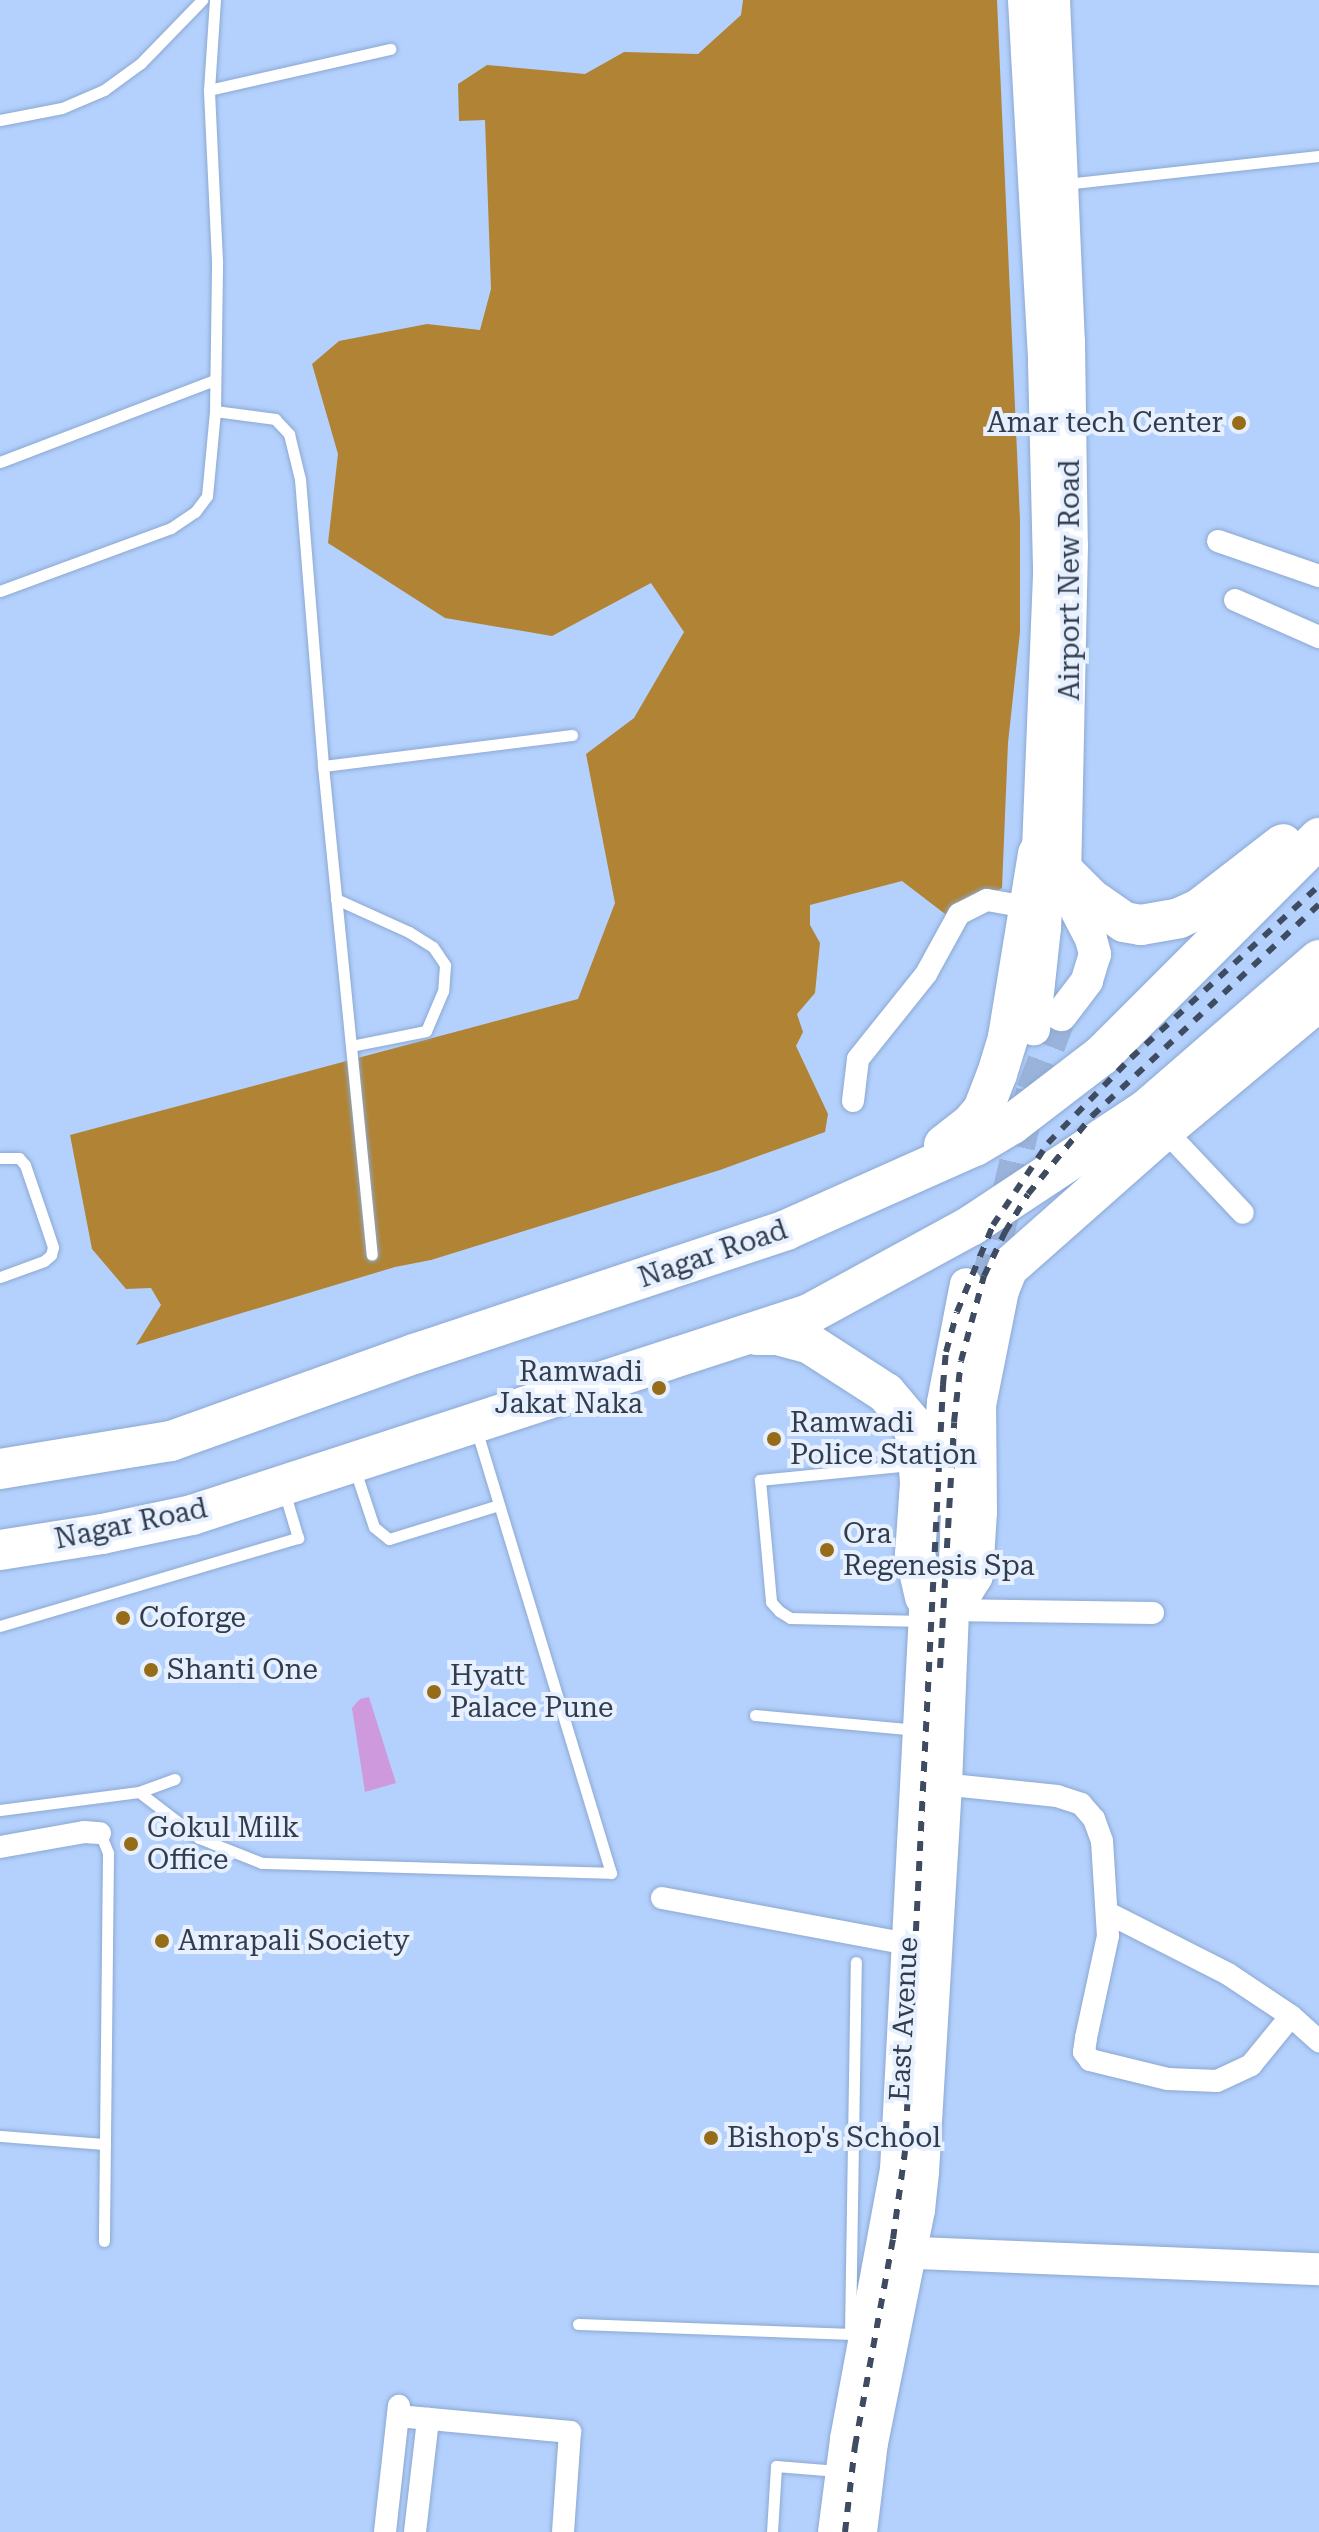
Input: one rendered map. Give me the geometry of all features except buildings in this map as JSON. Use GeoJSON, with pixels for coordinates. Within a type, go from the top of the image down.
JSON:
{"type":"FeatureCollection","features":[{"type":"Feature","properties":{"kind":"highway"},"geometry":{"type":"LineString","coordinates":[[896,1181],[970,1125],[991,1094],[1008,1037],[1027,907],[1052,863],[1090,898],[1124,922],[1141,925],[1179,918],[1199,909],[1292,837],[1319,823]]}},
{"type":"Feature","properties":{"kind":"highway","name":"Nagar Road"},"geometry":{"type":"LineString","coordinates":[[0,1469],[171,1441],[414,1354],[786,1230],[975,1146],[1012,1124],[1102,1055],[1319,838]]}},
{"type":"Feature","properties":{"kind":"highway","name":"Nagar Road"},"geometry":{"type":"LineString","coordinates":[[0,1550],[102,1534],[192,1515],[282,1483],[750,1336],[809,1314],[1155,1120],[1319,960]]}},
{"type":"Feature","properties":{"kind":"highway"},"geometry":{"type":"LineString","coordinates":[[750,1336],[777,1335],[810,1344],[886,1393],[912,1424],[919,1464],[915,1554],[931,1609],[973,1575],[977,1512],[976,1405],[999,1290],[1008,1268],[1155,1120],[1319,1001]]}},
{"type":"Feature","properties":{"kind":"main road","name":"Airport New Road"},"geometry":{"type":"LineString","coordinates":[[1024,0],[1044,363],[1052,863]]}},
{"type":"Feature","properties":{"kind":"main road","name":"Airport New Road"},"geometry":{"type":"LineString","coordinates":[[1052,863],[1072,545],[1054,0]]}},
{"type":"Feature","properties":{"kind":"main road"},"geometry":{"type":"LineString","coordinates":[[1052,863],[1082,919],[1095,954],[1087,981],[1047,1022],[1047,884],[1052,863]]}},
{"type":"Feature","properties":{"kind":"main road"},"geometry":{"type":"LineString","coordinates":[[931,1609],[976,1286]]}},
{"type":"Feature","properties":{"kind":"main road","name":"East Avenue"},"geometry":{"type":"LineString","coordinates":[[834,2532],[858,2334],[882,2252],[896,2170],[908,1944],[930,1783],[917,1730],[931,1609]]}},
{"type":"Feature","properties":{"kind":"main road","name":"East Avenue"},"geometry":{"type":"LineString","coordinates":[[861,2532],[872,2443],[882,2252],[923,2172],[931,1609]]}},
{"type":"Feature","properties":{"kind":"main road"},"geometry":{"type":"LineString","coordinates":[[882,2252],[1319,2269]]}},
{"type":"Feature","properties":{"kind":"street"},"geometry":{"type":"LineString","coordinates":[[1218,541],[1319,576]]}},
{"type":"Feature","properties":{"kind":"street"},"geometry":{"type":"LineString","coordinates":[[1235,600],[1319,637]]}},
{"type":"Feature","properties":{"kind":"street"},"geometry":{"type":"LineString","coordinates":[[853,1101],[858,1059],[926,974],[959,914],[987,900],[1027,907]]}},
{"type":"Feature","properties":{"kind":"street"},"geometry":{"type":"LineString","coordinates":[[1155,1120],[1243,1213]]}},
{"type":"Feature","properties":{"kind":"street"},"geometry":{"type":"LineString","coordinates":[[931,1609],[1153,1613]]}},
{"type":"Feature","properties":{"kind":"street"},"geometry":{"type":"LineString","coordinates":[[930,1783],[1057,1796],[1081,1804],[1094,1819],[1102,1841],[1108,1936],[1084,2052],[1090,2060],[1168,2079],[1217,2081],[1251,2065],[1291,2016]]}},
{"type":"Feature","properties":{"kind":"street"},"geometry":{"type":"LineString","coordinates":[[0,1847],[84,1832],[100,1833]]}},
{"type":"Feature","properties":{"kind":"street"},"geometry":{"type":"LineString","coordinates":[[662,1898],[908,1944]]}},
{"type":"Feature","properties":{"kind":"street"},"geometry":{"type":"LineString","coordinates":[[1108,1913],[1228,1974],[1291,2016],[1319,2041]]}},
{"type":"Feature","properties":{"kind":"street"},"geometry":{"type":"LineString","coordinates":[[385,2532],[398,2411],[428,2419],[570,2432],[563,2532]]}},
{"type":"Feature","properties":{"kind":"street"},"geometry":{"type":"LineString","coordinates":[[415,2532],[428,2419]]}},
{"type":"Feature","properties":{"kind":"lane"},"geometry":{"type":"LineString","coordinates":[[0,120],[62,108],[104,90],[141,63],[202,0]]}},
{"type":"Feature","properties":{"kind":"lane"},"geometry":{"type":"LineString","coordinates":[[0,591],[171,528],[195,512],[207,496],[215,411],[217,261],[209,90],[215,0]]}},
{"type":"Feature","properties":{"kind":"lane"},"geometry":{"type":"LineString","coordinates":[[209,90],[390,49]]}},
{"type":"Feature","properties":{"kind":"lane"},"geometry":{"type":"LineString","coordinates":[[1062,185],[1319,156]]}},
{"type":"Feature","properties":{"kind":"lane"},"geometry":{"type":"LineString","coordinates":[[0,462],[215,380]]}},
{"type":"Feature","properties":{"kind":"lane"},"geometry":{"type":"LineString","coordinates":[[215,411],[275,419],[289,434],[300,479],[323,766],[372,1255]]}},
{"type":"Feature","properties":{"kind":"lane"},"geometry":{"type":"LineString","coordinates":[[323,766],[572,735]]}},
{"type":"Feature","properties":{"kind":"lane"},"geometry":{"type":"LineString","coordinates":[[336,899],[409,932],[433,947],[445,965],[443,991],[426,1031],[351,1046]]}},
{"type":"Feature","properties":{"kind":"lane"},"geometry":{"type":"LineString","coordinates":[[0,1158],[19,1158],[25,1165],[53,1247],[51,1255],[44,1261],[0,1277]]}},
{"type":"Feature","properties":{"kind":"lane"},"geometry":{"type":"LineString","coordinates":[[139,1792],[199,1838],[262,1863],[611,1873],[474,1424]]}},
{"type":"Feature","properties":{"kind":"lane"},"geometry":{"type":"LineString","coordinates":[[353,1462],[374,1527],[389,1539],[499,1505]]}},
{"type":"Feature","properties":{"kind":"lane"},"geometry":{"type":"LineString","coordinates":[[919,1464],[760,1480],[771,1602],[779,1611],[790,1618],[931,1609]]}},
{"type":"Feature","properties":{"kind":"lane"},"geometry":{"type":"LineString","coordinates":[[0,1626],[298,1538],[282,1483]]}},
{"type":"Feature","properties":{"kind":"lane"},"geometry":{"type":"LineString","coordinates":[[755,1715],[917,1730]]}},
{"type":"Feature","properties":{"kind":"lane"},"geometry":{"type":"LineString","coordinates":[[0,1810],[139,1792],[175,1779]]}},
{"type":"Feature","properties":{"kind":"lane"},"geometry":{"type":"LineString","coordinates":[[100,1833],[108,1853],[104,2241]]}},
{"type":"Feature","properties":{"kind":"lane"},"geometry":{"type":"LineString","coordinates":[[856,1962],[882,2252]]}},
{"type":"Feature","properties":{"kind":"lane"},"geometry":{"type":"LineString","coordinates":[[0,2136],[105,2144]]}},
{"type":"Feature","properties":{"kind":"lane"},"geometry":{"type":"LineString","coordinates":[[578,2324],[858,2334]]}},
{"type":"Feature","properties":{"kind":"lane"},"geometry":{"type":"LineString","coordinates":[[772,2532],[776,2466],[841,2471]]}},
{"type":"Feature","properties":{"kind":"shaded area"},"geometry":{"type":"Polygon","coordinates":[[[743,0],[997,0],[1020,520],[1020,632],[1008,743],[1002,888],[949,917],[902,881],[810,905],[810,925],[820,943],[815,993],[797,1014],[803,1032],[796,1046],[828,1114],[825,1132],[720,1170],[431,1260],[395,1267],[136,1345],[161,1305],[151,1288],[126,1289],[92,1249],[70,1135],[578,999],[615,903],[586,754],[634,718],[684,632],[651,583],[552,636],[445,618],[328,543],[338,454],[312,364],[339,341],[427,324],[480,330],[491,289],[485,120],[459,121],[458,84],[487,65],[585,74],[624,52],[698,54],[741,15],[743,0]]]}},
{"type":"Feature","properties":{"kind":"shaded area"},"geometry":{"type":"Polygon","coordinates":[[[369,1697],[396,1783],[365,1792],[352,1708],[360,1699],[369,1697]]]}},
{"type":"Feature","properties":{"kind":"tunnel"},"geometry":{"type":"LineString","coordinates":[[986,1287],[1032,1091],[1061,1015]]}},
{"type":"Feature","properties":{"kind":"railway"},"geometry":{"type":"LineString","coordinates":[[845,2532],[855,2446],[893,2239],[905,2151],[943,1385],[946,1352],[957,1312],[993,1225],[1048,1143],[1131,1058],[1319,886]]}},
{"type":"Feature","properties":{"kind":"railway"},"geometry":{"type":"LineString","coordinates":[[940,1668],[954,1422],[961,1361],[984,1276],[1005,1232],[1028,1194],[1092,1116],[1319,904]]}},
{"type":"Feature","properties":{"kind":"place","name":"Amar tech Center"},"geometry":{"type":"Point","coordinates":[1239,423]}},
{"type":"Feature","properties":{"kind":"place","name":"Ramwadi Jakat Naka"},"geometry":{"type":"Point","coordinates":[659,1388]}},
{"type":"Feature","properties":{"kind":"place","name":"Ramwadi Police Station"},"geometry":{"type":"Point","coordinates":[774,1439]}},
{"type":"Feature","properties":{"kind":"place","name":"Ora Regenesis Spa"},"geometry":{"type":"Point","coordinates":[827,1550]}},
{"type":"Feature","properties":{"kind":"place","name":"Coforge"},"geometry":{"type":"Point","coordinates":[123,1618]}},
{"type":"Feature","properties":{"kind":"place","name":"Shanti One"},"geometry":{"type":"Point","coordinates":[151,1670]}},
{"type":"Feature","properties":{"kind":"place","name":"Hyatt Palace Pune"},"geometry":{"type":"Point","coordinates":[434,1692]}},
{"type":"Feature","properties":{"kind":"place","name":"Gokul Milk Office"},"geometry":{"type":"Point","coordinates":[131,1844]}},
{"type":"Feature","properties":{"kind":"place","name":"Amrapali Society"},"geometry":{"type":"Point","coordinates":[162,1941]}},
{"type":"Feature","properties":{"kind":"place","name":"Bishop's School"},"geometry":{"type":"Point","coordinates":[711,2138]}}]}
